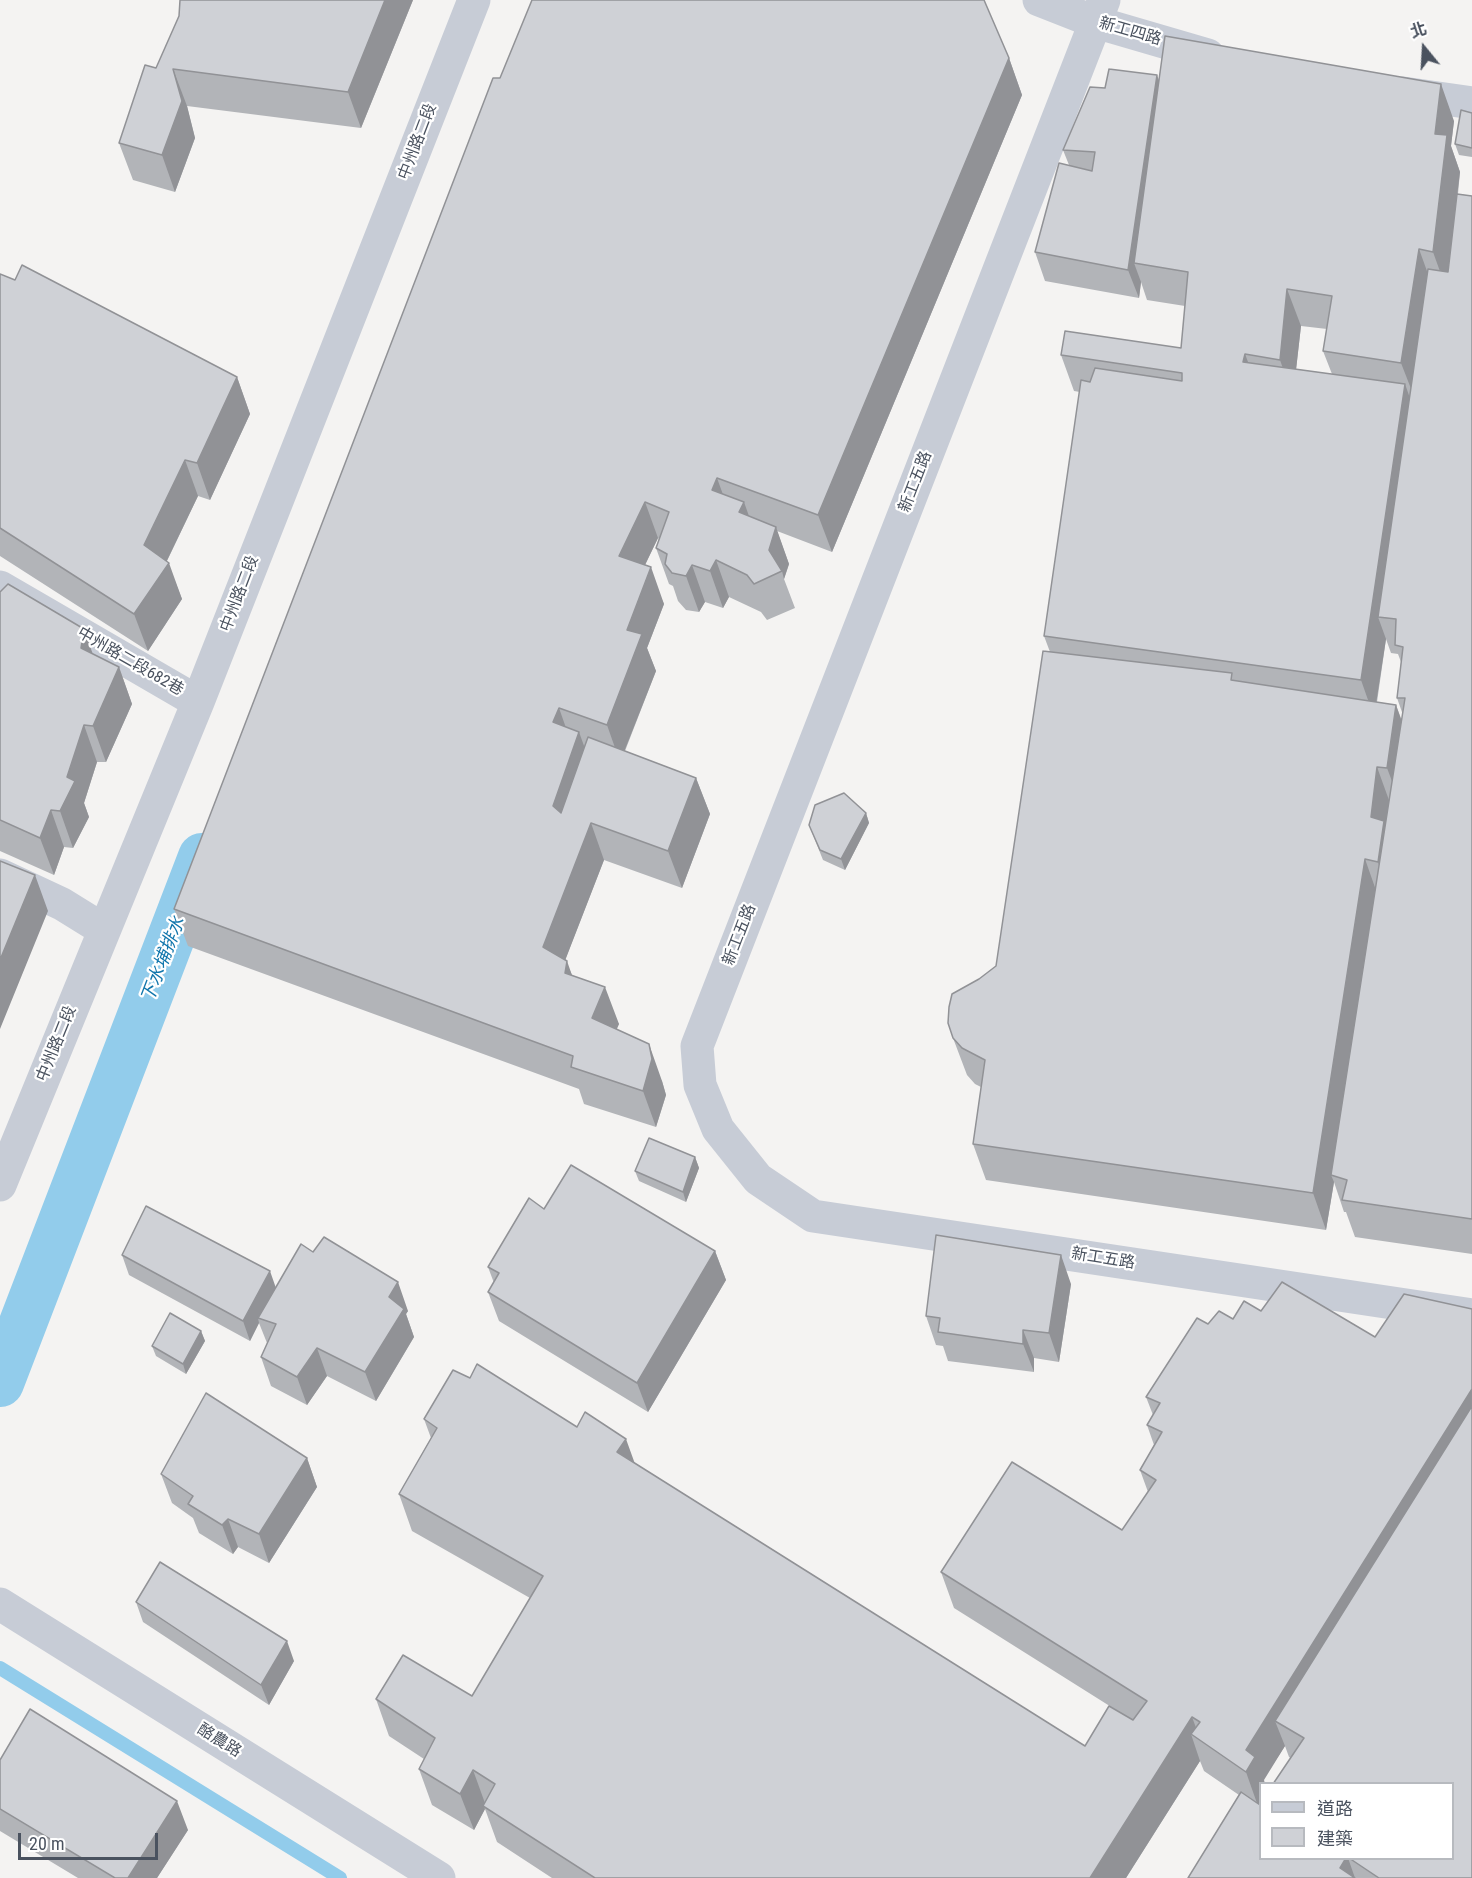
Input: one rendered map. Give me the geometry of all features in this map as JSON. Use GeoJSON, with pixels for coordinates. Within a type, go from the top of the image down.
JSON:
{"type":"FeatureCollection","features":[{"type":"Feature","properties":{"kind":"street","name":"中州路二段"},"geometry":{"type":"LineString","coordinates":[[0,1185],[198,702],[474,0]]}},
{"type":"Feature","properties":{"kind":"street","name":"新工四路"},"geometry":{"type":"LineString","coordinates":[[1039,0],[1100,11],[1233,62]]}},
{"type":"Feature","properties":{"kind":"street","name":"新工五路"},"geometry":{"type":"LineString","coordinates":[[1100,11],[697,1046],[700,1085],[718,1129],[758,1179],[813,1216],[1472,1315]]}},
{"type":"Feature","properties":{"kind":"street"},"geometry":{"type":"LineString","coordinates":[[1370,88],[1472,103]]}},
{"type":"Feature","properties":{"kind":"street","name":"中州路二段682巷"},"geometry":{"type":"LineString","coordinates":[[0,586],[198,702]]}},
{"type":"Feature","properties":{"kind":"street"},"geometry":{"type":"LineString","coordinates":[[0,875],[62,904],[104,930]]}},
{"type":"Feature","properties":{"kind":"street","name":"酪農路"},"geometry":{"type":"LineString","coordinates":[[0,1604],[439,1878]]}},
{"type":"Feature","properties":{"kind":"building"},"geometry":{"type":"Polygon","coordinates":[[[180,0],[385,0],[348,92],[173,69],[182,101],[162,155],[119,143],[145,65],[156,68],[179,16],[180,0]]]}},
{"type":"Feature","properties":{"kind":"building"},"geometry":{"type":"Polygon","coordinates":[[[532,0],[984,0],[1009,58],[818,515],[717,478],[712,490],[744,502],[739,512],[776,527],[769,550],[782,571],[754,584],[747,575],[716,560],[710,571],[692,565],[686,576],[672,573],[665,564],[667,554],[656,548],[669,512],[645,502],[619,556],[651,567],[627,630],[642,634],[607,725],[559,708],[553,722],[579,732],[553,806],[561,813],[588,737],[696,778],[668,851],[591,823],[543,947],[567,961],[565,973],[605,987],[592,1018],[649,1044],[652,1059],[643,1091],[571,1067],[573,1056],[174,909],[493,78],[500,78],[532,0]]]}},
{"type":"Feature","properties":{"kind":"building"},"geometry":{"type":"Polygon","coordinates":[[[1165,36],[1441,84],[1435,134],[1447,135],[1433,252],[1419,249],[1401,363],[1323,351],[1332,296],[1287,289],[1280,360],[1245,354],[1243,362],[1405,384],[1361,680],[1044,636],[1081,380],[1090,382],[1095,368],[1182,381],[1182,373],[1061,355],[1065,331],[1181,348],[1188,272],[1134,263],[1165,36]]]}},
{"type":"Feature","properties":{"kind":"building"},"geometry":{"type":"Polygon","coordinates":[[[1109,69],[1157,75],[1128,270],[1035,252],[1059,163],[1092,171],[1095,152],[1063,150],[1090,87],[1105,88],[1109,69]]]}},
{"type":"Feature","properties":{"kind":"building"},"geometry":{"type":"Polygon","coordinates":[[[1461,110],[1472,113],[1472,148],[1455,144],[1461,110]]]}},
{"type":"Feature","properties":{"kind":"building"},"geometry":{"type":"Polygon","coordinates":[[[1457,194],[1472,196],[1472,1219],[1342,1200],[1347,1180],[1331,1175],[1405,698],[1397,698],[1403,647],[1395,645],[1396,619],[1378,617],[1428,269],[1448,272],[1457,194]]]}},
{"type":"Feature","properties":{"kind":"building"},"geometry":{"type":"Polygon","coordinates":[[[22,265],[237,377],[197,463],[185,460],[144,545],[169,563],[134,614],[0,528],[0,274],[15,280],[22,265]]]}},
{"type":"Feature","properties":{"kind":"building"},"geometry":{"type":"Polygon","coordinates":[[[8,584],[84,629],[81,648],[119,667],[93,726],[84,725],[67,777],[75,781],[60,811],[51,810],[40,838],[0,820],[0,592],[8,584]]]}},
{"type":"Feature","properties":{"kind":"building"},"geometry":{"type":"Polygon","coordinates":[[[1043,651],[1232,673],[1231,680],[1396,705],[1387,768],[1377,767],[1371,817],[1384,821],[1378,862],[1365,859],[1313,1193],[973,1144],[985,1060],[962,1048],[953,1038],[948,1023],[949,1007],[952,994],[979,979],[996,966],[1043,651]]]}},
{"type":"Feature","properties":{"kind":"building"},"geometry":{"type":"Polygon","coordinates":[[[844,793],[866,813],[841,859],[820,850],[809,825],[815,805],[844,793]]]}},
{"type":"Feature","properties":{"kind":"building"},"geometry":{"type":"Polygon","coordinates":[[[0,861],[35,875],[0,960],[0,861]]]}},
{"type":"Feature","properties":{"kind":"building"},"geometry":{"type":"Polygon","coordinates":[[[649,1138],[695,1157],[683,1192],[635,1171],[649,1138]]]}},
{"type":"Feature","properties":{"kind":"building"},"geometry":{"type":"Polygon","coordinates":[[[571,1165],[715,1251],[637,1383],[488,1292],[499,1273],[488,1267],[529,1198],[544,1209],[571,1165]]]}},
{"type":"Feature","properties":{"kind":"building"},"geometry":{"type":"Polygon","coordinates":[[[146,1206],[270,1271],[243,1321],[122,1255],[146,1206]]]}},
{"type":"Feature","properties":{"kind":"building"},"geometry":{"type":"Polygon","coordinates":[[[936,1235],[1061,1255],[1049,1333],[1023,1330],[1023,1344],[938,1332],[940,1318],[926,1316],[936,1235]]]}},
{"type":"Feature","properties":{"kind":"building"},"geometry":{"type":"Polygon","coordinates":[[[324,1237],[398,1282],[389,1297],[404,1309],[365,1372],[317,1348],[297,1377],[261,1357],[276,1324],[258,1318],[301,1244],[313,1252],[324,1237]]]}},
{"type":"Feature","properties":{"kind":"building"},"geometry":{"type":"Polygon","coordinates":[[[1282,1282],[1375,1337],[1404,1294],[1472,1309],[1472,1389],[1246,1750],[1255,1757],[1246,1772],[1191,1734],[1200,1722],[1192,1717],[1090,1878],[595,1878],[483,1806],[495,1784],[473,1770],[460,1794],[419,1769],[435,1738],[376,1699],[403,1655],[472,1696],[543,1576],[399,1494],[437,1428],[424,1419],[453,1370],[470,1378],[477,1364],[577,1427],[585,1412],[626,1439],[617,1452],[1085,1746],[1109,1706],[1133,1720],[1147,1701],[941,1572],[1012,1462],[1122,1530],[1156,1480],[1140,1470],[1162,1432],[1147,1425],[1160,1403],[1146,1397],[1197,1318],[1208,1324],[1219,1311],[1233,1319],[1244,1301],[1261,1311],[1282,1282]]]}},
{"type":"Feature","properties":{"kind":"building"},"geometry":{"type":"Polygon","coordinates":[[[170,1313],[201,1331],[183,1364],[152,1346],[170,1313]]]}},
{"type":"Feature","properties":{"kind":"building"},"geometry":{"type":"Polygon","coordinates":[[[206,1393],[307,1458],[259,1534],[228,1519],[222,1525],[188,1504],[193,1496],[161,1474],[206,1393]]]}},
{"type":"Feature","properties":{"kind":"building"},"geometry":{"type":"Polygon","coordinates":[[[1472,1406],[1472,1878],[1379,1878],[1352,1860],[1454,1860],[1454,1782],[1274,1782],[1304,1738],[1275,1721],[1472,1406]]]}},
{"type":"Feature","properties":{"kind":"building"},"geometry":{"type":"Polygon","coordinates":[[[160,1562],[287,1641],[261,1685],[136,1602],[160,1562]]]}},
{"type":"Feature","properties":{"kind":"building"},"geometry":{"type":"Polygon","coordinates":[[[30,1709],[177,1801],[128,1878],[115,1878],[0,1809],[0,1760],[30,1709]]]}},
{"type":"Feature","properties":{"kind":"building"},"geometry":{"type":"Polygon","coordinates":[[[1241,1792],[1259,1804],[1259,1860],[1345,1860],[1340,1868],[1355,1878],[1188,1878],[1241,1792]]]}},
{"type":"Feature","properties":{"kind":"waterway","name":"下水埔排水"},"geometry":{"type":"LineString","coordinates":[[0,1383],[202,857]]}},
{"type":"Feature","properties":{"kind":"waterway"},"geometry":{"type":"LineString","coordinates":[[0,1668],[340,1878]]}}]}
